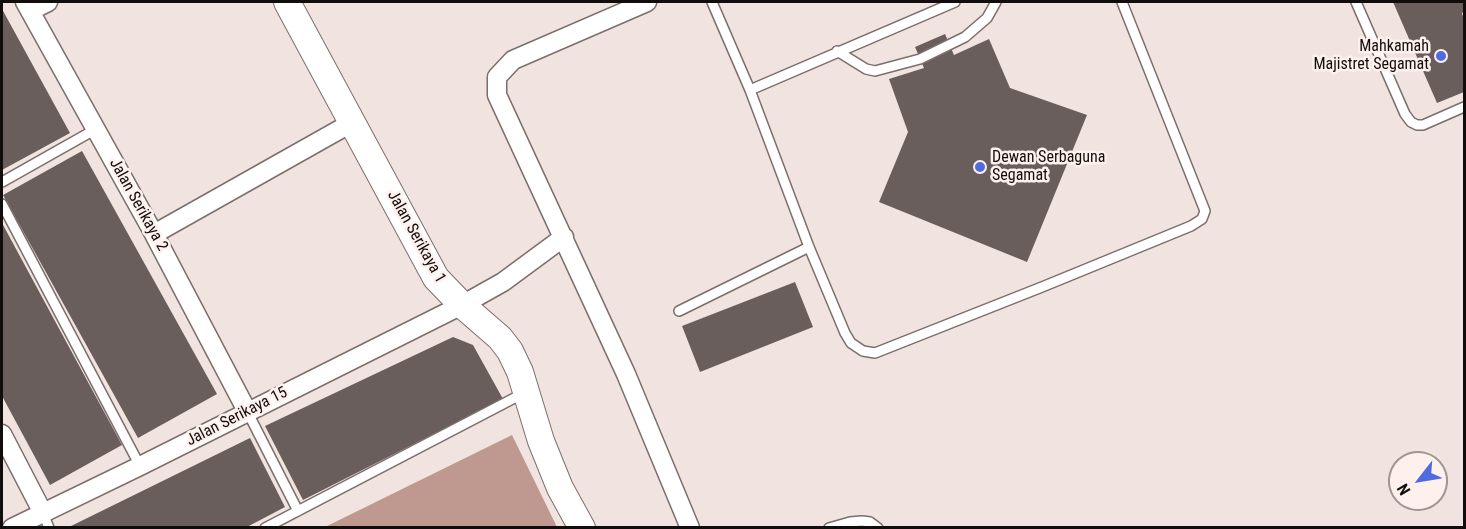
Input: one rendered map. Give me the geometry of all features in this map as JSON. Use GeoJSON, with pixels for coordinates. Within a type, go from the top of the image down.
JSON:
{"type":"FeatureCollection","features":[{"type":"Feature","properties":{"kind":"street"},"geometry":{"type":"LineString","coordinates":[[28,6],[48,2]]}},
{"type":"Feature","properties":{"kind":"street","name":"Jalan Serikaya 1"},"geometry":{"type":"LineString","coordinates":[[287,2],[436,278],[462,305],[500,338],[510,351],[560,488],[582,528]]}},
{"type":"Feature","properties":{"kind":"street"},"geometry":{"type":"LineString","coordinates":[[647,2],[513,60],[497,77],[497,95],[626,374],[690,528]]}},
{"type":"Feature","properties":{"kind":"street","name":"Jalan Serikaya 2"},"geometry":{"type":"LineString","coordinates":[[28,6],[154,234],[247,411]]}},
{"type":"Feature","properties":{"kind":"street"},"geometry":{"type":"LineString","coordinates":[[154,234],[353,122]]}},
{"type":"Feature","properties":{"kind":"street","name":"Jalan Serikaya 15"},"geometry":{"type":"LineString","coordinates":[[12,528],[46,520],[140,466],[462,305],[503,282],[564,237]]}},
{"type":"Feature","properties":{"kind":"street"},"geometry":{"type":"LineString","coordinates":[[2,434],[46,520]]}},
{"type":"Feature","properties":{"kind":"lane"},"geometry":{"type":"LineString","coordinates":[[711,2],[750,90],[809,247],[845,333],[851,343],[863,351],[874,352],[1042,287],[1191,226],[1202,219],[1205,211],[1122,2]]}},
{"type":"Feature","properties":{"kind":"lane"},"geometry":{"type":"LineString","coordinates":[[750,90],[955,2]]}},
{"type":"Feature","properties":{"kind":"lane"},"geometry":{"type":"LineString","coordinates":[[837,51],[866,69],[875,71],[920,59],[965,37],[987,18],[996,2]]}},
{"type":"Feature","properties":{"kind":"lane"},"geometry":{"type":"LineString","coordinates":[[1356,2],[1405,114],[1411,122],[1423,125],[1464,107]]}},
{"type":"Feature","properties":{"kind":"lane"},"geometry":{"type":"LineString","coordinates":[[2,182],[96,129]]}},
{"type":"Feature","properties":{"kind":"lane"},"geometry":{"type":"LineString","coordinates":[[2,204],[140,466]]}},
{"type":"Feature","properties":{"kind":"lane"},"geometry":{"type":"LineString","coordinates":[[679,311],[809,247]]}},
{"type":"Feature","properties":{"kind":"lane"},"geometry":{"type":"LineString","coordinates":[[265,528],[526,392]]}},
{"type":"Feature","properties":{"kind":"lane"},"geometry":{"type":"LineString","coordinates":[[247,411],[298,511]]}},
{"type":"Feature","properties":{"kind":"lane"},"geometry":{"type":"LineString","coordinates":[[830,528],[862,521],[870,522],[878,528]]}},
{"type":"Feature","properties":{"kind":"shaded area"},"geometry":{"type":"Polygon","coordinates":[[[512,435],[557,527],[325,527],[512,435]]]}},
{"type":"Feature","properties":{"kind":"building","name":"Mahkamah Majistret Segamat"},"geometry":{"type":"Polygon","coordinates":[[[1393,2],[1464,2],[1462,13],[1464,20],[1464,92],[1437,103],[1393,2]]]}},
{"type":"Feature","properties":{"kind":"building"},"geometry":{"type":"Polygon","coordinates":[[[2,9],[70,133],[2,170],[2,9]]]}},
{"type":"Feature","properties":{"kind":"building","name":"Dewan Serbaguna Segamat"},"geometry":{"type":"Polygon","coordinates":[[[945,34],[954,55],[989,39],[1010,88],[1087,115],[1027,262],[879,202],[908,132],[889,79],[924,68],[915,47],[945,34]]]}},
{"type":"Feature","properties":{"kind":"building"},"geometry":{"type":"Polygon","coordinates":[[[82,151],[217,394],[138,438],[3,195],[82,151]]]}},
{"type":"Feature","properties":{"kind":"building"},"geometry":{"type":"Polygon","coordinates":[[[2,223],[122,445],[50,485],[2,396],[2,223]]]}},
{"type":"Feature","properties":{"kind":"building"},"geometry":{"type":"Polygon","coordinates":[[[795,282],[813,327],[700,372],[682,326],[795,282]]]}},
{"type":"Feature","properties":{"kind":"building"},"geometry":{"type":"Polygon","coordinates":[[[453,337],[473,345],[503,399],[303,500],[265,426],[453,337]]]}},
{"type":"Feature","properties":{"kind":"building"},"geometry":{"type":"Polygon","coordinates":[[[250,438],[285,507],[245,528],[67,528],[250,438]]]}},
{"type":"Feature","properties":{"kind":"place","name":"Mahkamah Majistret Segamat"},"geometry":{"type":"Point","coordinates":[1441,56]}},
{"type":"Feature","properties":{"kind":"place","name":"Dewan Serbaguna Segamat"},"geometry":{"type":"Point","coordinates":[980,167]}}]}
